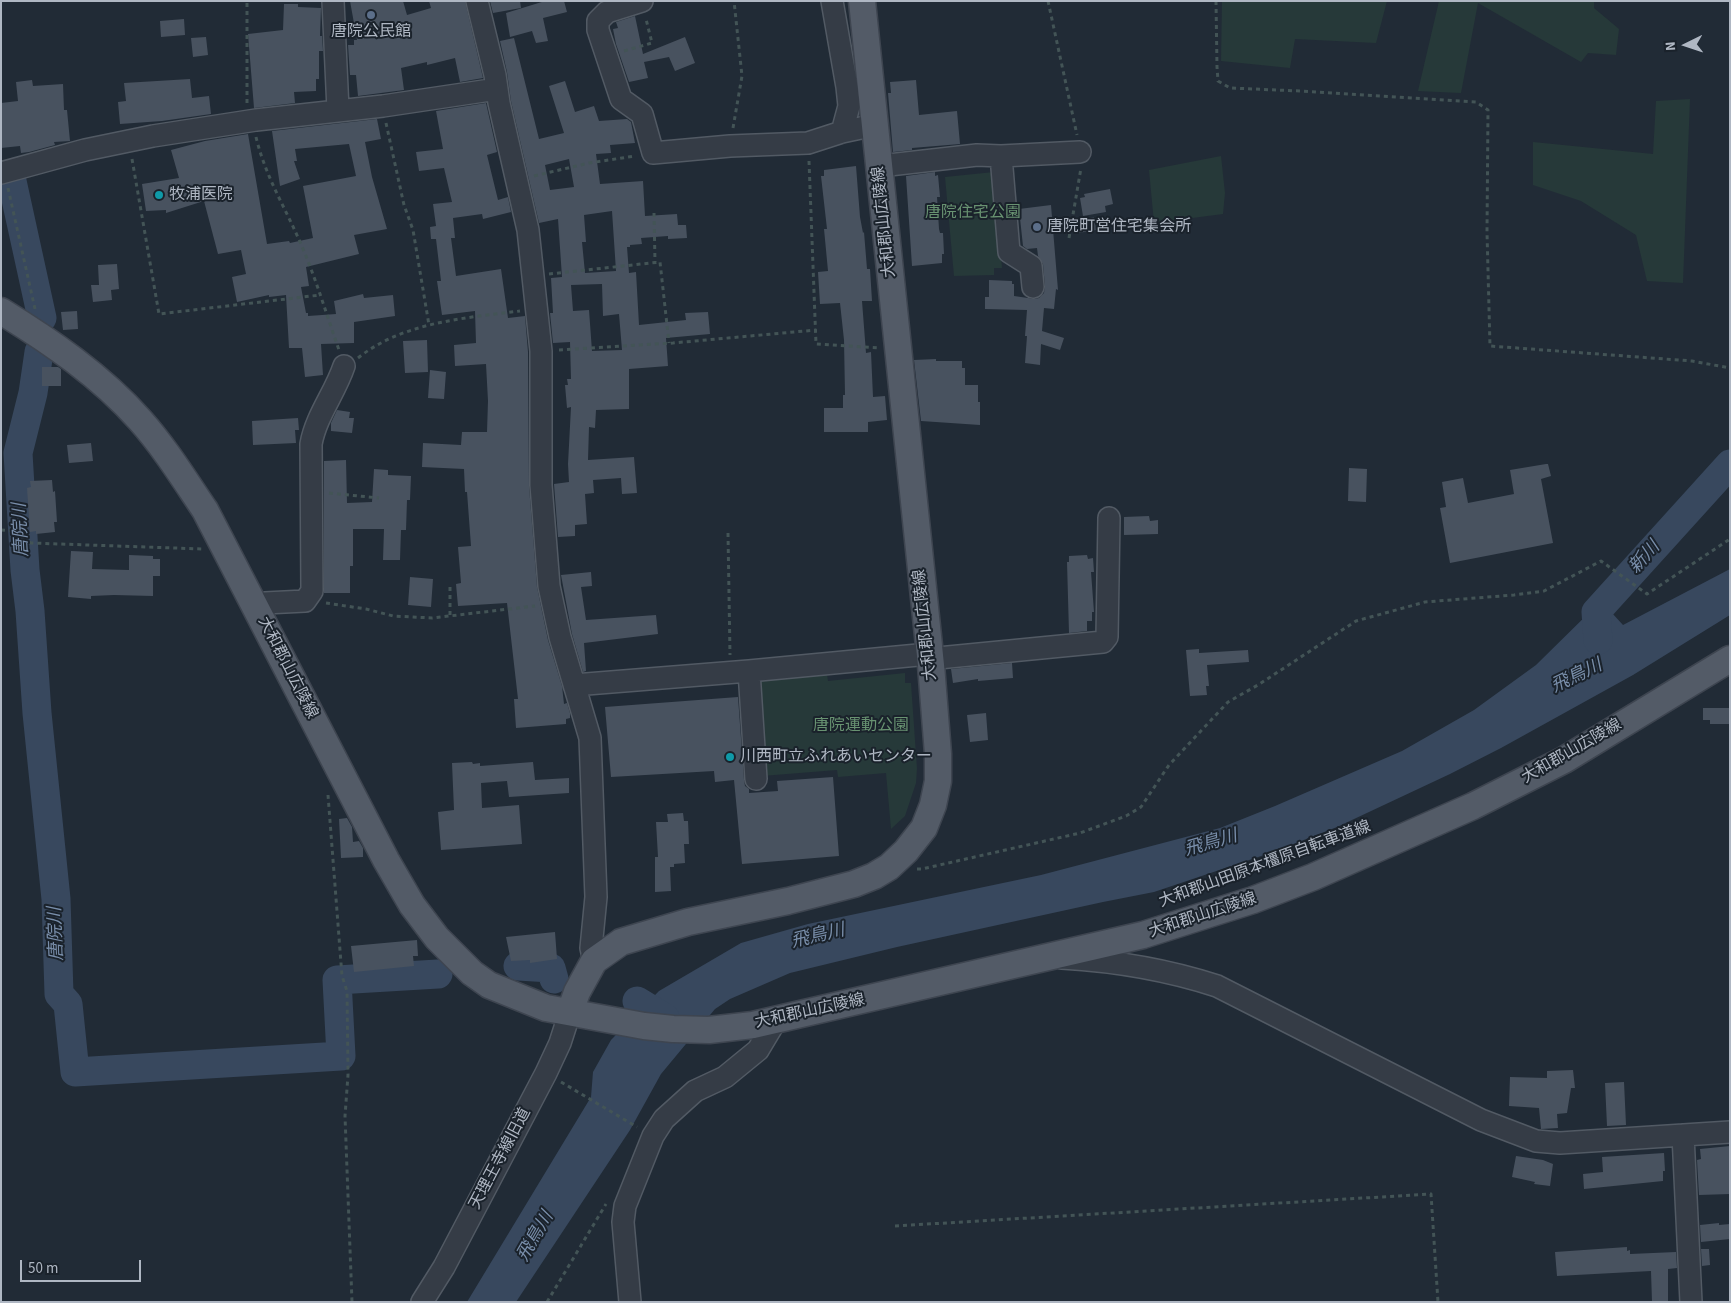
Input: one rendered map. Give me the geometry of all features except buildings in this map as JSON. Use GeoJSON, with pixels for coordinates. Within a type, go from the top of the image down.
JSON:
{"type":"FeatureCollection","features":[{"type":"Feature","properties":{"kind":"main road","name":"大和郡山広陵線"},"geometry":{"type":"LineString","coordinates":[[570,1012],[577,992],[594,960],[621,942],[688,922],[788,901],[854,884],[874,876],[889,867],[906,851],[924,828],[933,805],[938,781],[938,754],[862,1]]}},
{"type":"Feature","properties":{"kind":"main road","name":"大和郡山広陵線"},"geometry":{"type":"LineString","coordinates":[[1,310],[95,377],[139,418],[170,457],[205,510],[386,860],[412,905],[437,938],[472,973],[489,985],[546,1008],[673,1029],[709,1030],[764,1023],[1143,935],[1253,900],[1313,877],[1473,806],[1564,760],[1730,659]]}},
{"type":"Feature","properties":{"kind":"street"},"geometry":{"type":"LineString","coordinates":[[333,1],[338,110]]}},
{"type":"Feature","properties":{"kind":"street"},"geometry":{"type":"LineString","coordinates":[[477,1],[528,230],[541,351],[541,485],[549,586],[560,637],[590,738],[596,897],[591,948],[594,960]]}},
{"type":"Feature","properties":{"kind":"street"},"geometry":{"type":"LineString","coordinates":[[642,1],[607,12],[598,21],[598,30],[621,99],[642,114],[654,153],[730,146],[808,143],[842,132],[875,125]]}},
{"type":"Feature","properties":{"kind":"street"},"geometry":{"type":"LineString","coordinates":[[832,1],[849,106],[842,132]]}},
{"type":"Feature","properties":{"kind":"street"},"geometry":{"type":"LineString","coordinates":[[3,173],[86,150],[129,141],[250,121],[382,106],[497,89]]}},
{"type":"Feature","properties":{"kind":"street"},"geometry":{"type":"LineString","coordinates":[[880,166],[976,155],[1000,156],[1080,152]]}},
{"type":"Feature","properties":{"kind":"street"},"geometry":{"type":"LineString","coordinates":[[1000,156],[1009,252],[1030,266],[1033,287]]}},
{"type":"Feature","properties":{"kind":"street"},"geometry":{"type":"LineString","coordinates":[[255,606],[266,603],[305,601],[312,591],[311,444],[313,429],[338,384],[344,366]]}},
{"type":"Feature","properties":{"kind":"street"},"geometry":{"type":"LineString","coordinates":[[574,685],[918,655],[938,658],[1103,642],[1107,637],[1109,518]]}},
{"type":"Feature","properties":{"kind":"street"},"geometry":{"type":"LineString","coordinates":[[739,672],[756,779]]}},
{"type":"Feature","properties":{"kind":"street"},"geometry":{"type":"LineString","coordinates":[[1143,935],[1140,956],[1142,964],[1147,969]]}},
{"type":"Feature","properties":{"kind":"street"},"geometry":{"type":"LineString","coordinates":[[1052,957],[1147,969],[1217,986],[1481,1120],[1536,1141],[1560,1143],[1730,1132]]}},
{"type":"Feature","properties":{"kind":"street","name":"天理王寺線旧道"},"geometry":{"type":"LineString","coordinates":[[422,1302],[444,1267],[546,1073],[560,1043],[570,1012]]}},
{"type":"Feature","properties":{"kind":"street"},"geometry":{"type":"LineString","coordinates":[[630,1302],[623,1222],[626,1206],[653,1136],[664,1119],[695,1091],[725,1077],[758,1050],[764,1023]]}},
{"type":"Feature","properties":{"kind":"street"},"geometry":{"type":"LineString","coordinates":[[1683,1135],[1691,1302]]}},
{"type":"Feature","properties":{"kind":"path"},"geometry":{"type":"LineString","coordinates":[[247,1],[247,116],[253,126],[260,152],[275,192],[303,249],[344,366],[350,365],[360,356],[401,333],[429,325],[537,309]]}},
{"type":"Feature","properties":{"kind":"path"},"geometry":{"type":"LineString","coordinates":[[606,56],[652,43],[642,1]]}},
{"type":"Feature","properties":{"kind":"path"},"geometry":{"type":"LineString","coordinates":[[730,146],[742,76],[734,1]]}},
{"type":"Feature","properties":{"kind":"path"},"geometry":{"type":"LineString","coordinates":[[1048,1],[1080,152],[1081,168],[1069,238]]}},
{"type":"Feature","properties":{"kind":"path"},"geometry":{"type":"LineString","coordinates":[[1216,1],[1216,67],[1218,81],[1230,88],[1476,102],[1488,110],[1487,232],[1490,346],[1692,361],[1730,368]]}},
{"type":"Feature","properties":{"kind":"path"},"geometry":{"type":"LineString","coordinates":[[382,106],[404,205],[413,230],[429,325]]}},
{"type":"Feature","properties":{"kind":"path"},"geometry":{"type":"LineString","coordinates":[[129,141],[158,314],[320,295]]}},
{"type":"Feature","properties":{"kind":"path"},"geometry":{"type":"LineString","coordinates":[[808,143],[816,344],[897,349]]}},
{"type":"Feature","properties":{"kind":"path"},"geometry":{"type":"LineString","coordinates":[[516,180],[589,164],[654,153]]}},
{"type":"Feature","properties":{"kind":"path"},"geometry":{"type":"LineString","coordinates":[[3,173],[36,314],[33,332]]}},
{"type":"Feature","properties":{"kind":"path"},"geometry":{"type":"LineString","coordinates":[[654,213],[655,262]]}},
{"type":"Feature","properties":{"kind":"path"},"geometry":{"type":"LineString","coordinates":[[533,276],[660,262],[669,343]]}},
{"type":"Feature","properties":{"kind":"path"},"geometry":{"type":"LineString","coordinates":[[541,351],[669,343],[816,330]]}},
{"type":"Feature","properties":{"kind":"path"},"geometry":{"type":"LineString","coordinates":[[311,492],[379,498]]}},
{"type":"Feature","properties":{"kind":"path"},"geometry":{"type":"LineString","coordinates":[[1,530],[13,531],[31,542],[210,549],[222,543]]}},
{"type":"Feature","properties":{"kind":"path"},"geometry":{"type":"LineString","coordinates":[[728,533],[739,672]]}},
{"type":"Feature","properties":{"kind":"path"},"geometry":{"type":"LineString","coordinates":[[889,867],[922,869],[1080,833],[1126,816],[1142,807],[1169,765],[1228,702],[1258,685],[1356,621],[1425,602],[1514,595],[1544,590],[1601,562],[1646,594],[1730,540]]}},
{"type":"Feature","properties":{"kind":"path"},"geometry":{"type":"LineString","coordinates":[[450,587],[450,616]]}},
{"type":"Feature","properties":{"kind":"path"},"geometry":{"type":"LineString","coordinates":[[305,601],[366,609],[406,618],[432,618],[553,604]]}},
{"type":"Feature","properties":{"kind":"path"},"geometry":{"type":"LineString","coordinates":[[328,794],[342,976],[347,991],[348,1075],[345,1116],[352,1302]]}},
{"type":"Feature","properties":{"kind":"path"},"geometry":{"type":"LineString","coordinates":[[563,1082],[640,1129]]}},
{"type":"Feature","properties":{"kind":"path"},"geometry":{"type":"LineString","coordinates":[[894,1226],[1431,1194],[1438,1302]]}},
{"type":"Feature","properties":{"kind":"path"},"geometry":{"type":"LineString","coordinates":[[547,1302],[607,1202]]}},
{"type":"Feature","properties":{"kind":"green space"},"geometry":{"type":"Polygon","coordinates":[[[1222,1],[1387,1],[1376,43],[1295,39],[1290,68],[1221,61],[1222,1]]]}},
{"type":"Feature","properties":{"kind":"green space"},"geometry":{"type":"Polygon","coordinates":[[[1439,1],[1594,1],[1594,8],[1619,29],[1616,55],[1588,53],[1581,62],[1478,3],[1461,93],[1418,91],[1439,1]]]}},
{"type":"Feature","properties":{"kind":"green space"},"geometry":{"type":"Polygon","coordinates":[[[1690,99],[1683,283],[1647,281],[1636,235],[1581,201],[1533,185],[1533,142],[1653,154],[1656,101],[1690,99]]]}},
{"type":"Feature","properties":{"kind":"green space"},"geometry":{"type":"Polygon","coordinates":[[[1221,156],[1225,193],[1223,214],[1154,223],[1149,170],[1221,156]]]}},
{"type":"Feature","properties":{"kind":"green space","name":"唐院住宅公園"},"geometry":{"type":"Polygon","coordinates":[[[994,172],[1002,268],[994,268],[994,275],[954,276],[945,177],[994,172]]]}},
{"type":"Feature","properties":{"kind":"green space","name":"唐院運動公園"},"geometry":{"type":"Polygon","coordinates":[[[905,673],[905,683],[911,683],[917,769],[916,783],[905,816],[891,829],[886,773],[838,777],[837,770],[762,776],[754,680],[827,674],[828,681],[905,673]]]}},
{"type":"Feature","properties":{"kind":"water"},"geometry":{"type":"Polygon","coordinates":[[[1730,569],[1730,615],[1633,675],[1501,748],[1337,827],[1273,852],[1154,892],[897,947],[790,973],[730,999],[715,1009],[661,1074],[630,1130],[516,1302],[467,1302],[591,1097],[593,1072],[611,1040],[659,991],[741,943],[808,924],[1041,875],[1220,828],[1402,751],[1474,710],[1536,665],[1601,601],[1623,625],[1730,569]]]}},
{"type":"Feature","properties":{"kind":"waterway","name":"唐院川"},"geometry":{"type":"LineString","coordinates":[[1,183],[12,181],[42,318]]}},
{"type":"Feature","properties":{"kind":"waterway","name":"唐院川"},"geometry":{"type":"LineString","coordinates":[[39,352],[33,393],[18,453],[25,570],[30,611],[37,713],[56,899],[59,994],[68,1004],[75,1072],[341,1056],[337,980],[438,974]]}},
{"type":"Feature","properties":{"kind":"waterway","name":"新川"},"geometry":{"type":"LineString","coordinates":[[1598,640],[1596,612],[1730,464]]}},
{"type":"Feature","properties":{"kind":"waterway","name":"唐院川"},"geometry":{"type":"LineString","coordinates":[[518,966],[551,968],[554,979]]}},
{"type":"Feature","properties":{"kind":"waterway","name":"飛鳥川"},"geometry":{"type":"LineString","coordinates":[[637,1001],[665,1018]]}},
{"type":"Feature","properties":{"kind":"place","name":"唐院公民館"},"geometry":{"type":"Point","coordinates":[371,15]}},
{"type":"Feature","properties":{"kind":"place","name":"牧浦医院"},"geometry":{"type":"Point","coordinates":[159,195]}},
{"type":"Feature","properties":{"kind":"place","name":"唐院町営住宅集会所"},"geometry":{"type":"Point","coordinates":[1037,227]}},
{"type":"Feature","properties":{"kind":"place","name":"川西町立ふれあいセンター"},"geometry":{"type":"Point","coordinates":[730,757]}}]}
